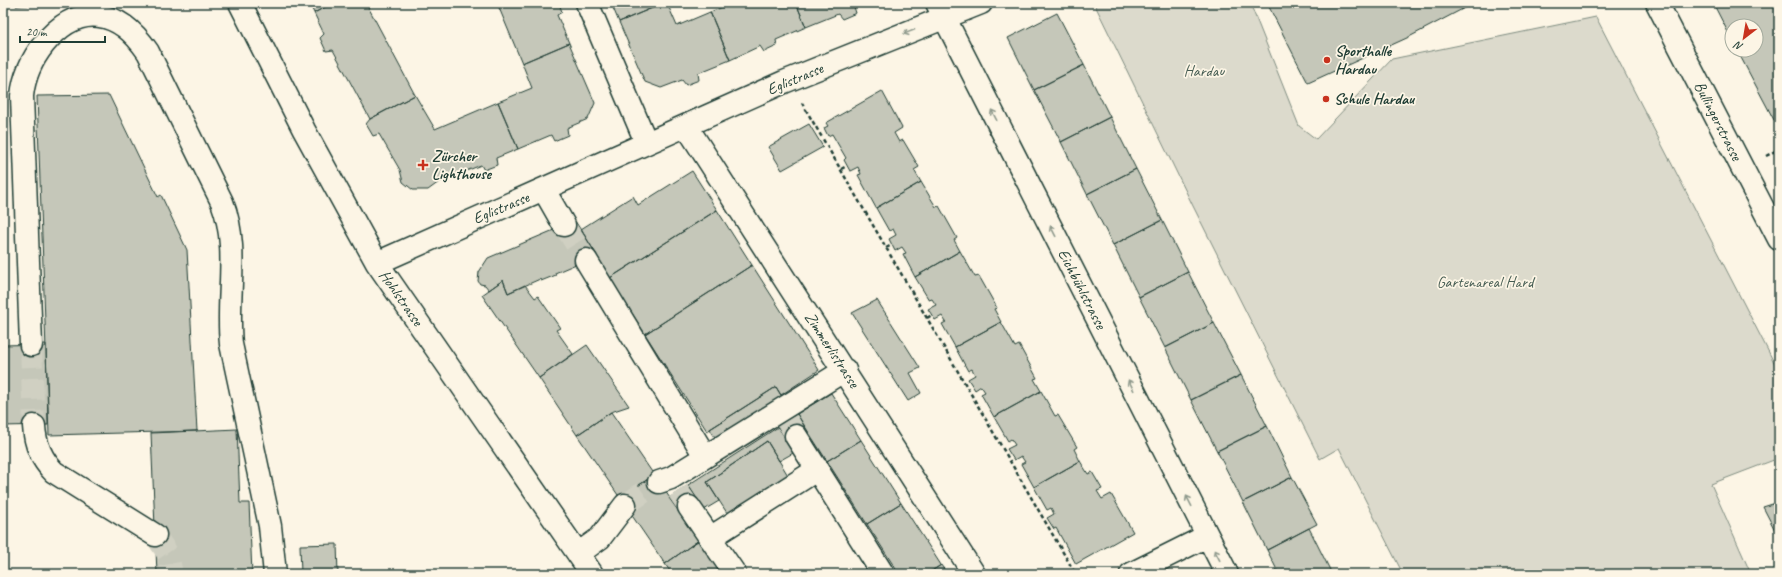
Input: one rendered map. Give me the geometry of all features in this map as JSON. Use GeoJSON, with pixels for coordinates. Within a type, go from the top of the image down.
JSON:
{"type":"FeatureCollection","features":[{"type":"Feature","properties":{"kind":"street","name":"Hohlstrasse"},"geometry":{"type":"LineString","coordinates":[[240,3],[304,130],[377,263],[592,574]]}},
{"type":"Feature","properties":{"kind":"street"},"geometry":{"type":"LineString","coordinates":[[587,3],[646,142]]}},
{"type":"Feature","properties":{"kind":"street","name":"Eglistrasse"},"geometry":{"type":"LineString","coordinates":[[377,263],[544,190],[646,142],[687,126],[941,10],[980,3]]}},
{"type":"Feature","properties":{"kind":"street","name":"Bullingerstrasse"},"geometry":{"type":"LineString","coordinates":[[1656,3],[1779,238]]}},
{"type":"Feature","properties":{"kind":"street"},"geometry":{"type":"LineString","coordinates":[[31,344],[22,96],[23,84],[26,73],[35,56],[53,33],[86,9],[118,22],[135,35],[148,52],[226,212],[232,242],[230,321],[231,344],[270,526],[275,574]]}},
{"type":"Feature","properties":{"kind":"street","name":"Eichbühlstrasse"},"geometry":{"type":"LineString","coordinates":[[941,10],[1227,574]]}},
{"type":"Feature","properties":{"kind":"street","name":"Zimmerlistrasse"},"geometry":{"type":"LineString","coordinates":[[687,126],[845,370],[974,574]]}},
{"type":"Feature","properties":{"kind":"street"},"geometry":{"type":"LineString","coordinates":[[544,190],[564,226]]}},
{"type":"Feature","properties":{"kind":"street"},"geometry":{"type":"LineString","coordinates":[[586,260],[705,456]]}},
{"type":"Feature","properties":{"kind":"street"},"geometry":{"type":"LineString","coordinates":[[735,574],[674,489],[705,456],[788,422],[845,370]]}},
{"type":"Feature","properties":{"kind":"street"},"geometry":{"type":"LineString","coordinates":[[788,422],[883,574]]}},
{"type":"Feature","properties":{"kind":"street"},"geometry":{"type":"LineString","coordinates":[[34,426],[38,450],[45,462],[54,472],[155,535]]}},
{"type":"Feature","properties":{"kind":"street"},"geometry":{"type":"LineString","coordinates":[[710,538],[818,468]]}},
{"type":"Feature","properties":{"kind":"street"},"geometry":{"type":"LineString","coordinates":[[578,554],[600,538],[625,505]]}},
{"type":"Feature","properties":{"kind":"street"},"geometry":{"type":"LineString","coordinates":[[1131,574],[1207,536]]}},
{"type":"Feature","properties":{"kind":"path"},"geometry":{"type":"LineString","coordinates":[[799,98],[1075,573]]}},
{"type":"Feature","properties":{"kind":"path"},"geometry":{"type":"LineString","coordinates":[[1765,156],[1779,149]]}},
{"type":"Feature","properties":{"kind":"path"},"geometry":{"type":"LineString","coordinates":[[841,169],[847,166]]}},
{"type":"Feature","properties":{"kind":"path"},"geometry":{"type":"LineString","coordinates":[[886,248],[892,245]]}},
{"type":"Feature","properties":{"kind":"path"},"geometry":{"type":"LineString","coordinates":[[927,318],[932,315]]}},
{"type":"Feature","properties":{"kind":"path"},"geometry":{"type":"LineString","coordinates":[[967,387],[971,385]]}},
{"type":"Feature","properties":{"kind":"path"},"geometry":{"type":"LineString","coordinates":[[1007,457],[1011,454]]}},
{"type":"Feature","properties":{"kind":"path"},"geometry":{"type":"LineString","coordinates":[[1047,526],[1050,523]]}},
{"type":"Feature","properties":{"kind":"green space","name":"Gartenareal Hard"},"geometry":{"type":"Polygon","coordinates":[[[1094,3],[1250,3],[1299,126],[1316,139],[1392,59],[1596,17],[1779,372],[1779,458],[1711,484],[1751,574],[1403,574],[1339,448],[1320,459],[1193,206],[1094,3]]]}},
{"type":"Feature","properties":{"kind":"building"},"geometry":{"type":"Polygon","coordinates":[[[16,3],[27,3],[28,5],[16,6],[16,3]]]}},
{"type":"Feature","properties":{"kind":"building"},"geometry":{"type":"Polygon","coordinates":[[[309,3],[333,3],[314,13],[309,3]]]}},
{"type":"Feature","properties":{"kind":"building"},"geometry":{"type":"Polygon","coordinates":[[[333,3],[366,3],[415,95],[370,119],[333,50],[326,51],[320,38],[324,34],[314,13],[333,3]]]}},
{"type":"Feature","properties":{"kind":"building"},"geometry":{"type":"Polygon","coordinates":[[[497,3],[559,3],[562,12],[557,15],[569,43],[522,63],[497,3]]]}},
{"type":"Feature","properties":{"kind":"building"},"geometry":{"type":"Polygon","coordinates":[[[611,3],[664,3],[619,22],[611,3]]]}},
{"type":"Feature","properties":{"kind":"building"},"geometry":{"type":"Polygon","coordinates":[[[667,3],[677,26],[710,12],[730,60],[698,73],[699,80],[686,85],[682,80],[661,88],[645,82],[619,22],[667,3]]]}},
{"type":"Feature","properties":{"kind":"building"},"geometry":{"type":"Polygon","coordinates":[[[733,3],[796,3],[806,27],[776,40],[777,46],[764,52],[760,46],[730,60],[710,12],[733,3]]]}},
{"type":"Feature","properties":{"kind":"building"},"geometry":{"type":"Polygon","coordinates":[[[796,3],[864,3],[854,7],[856,13],[842,19],[838,14],[806,27],[796,3]]]}},
{"type":"Feature","properties":{"kind":"building","name":"Sporthalle Hardau"},"geometry":{"type":"Polygon","coordinates":[[[1267,3],[1474,3],[1409,37],[1308,83],[1267,3]]]}},
{"type":"Feature","properties":{"kind":"building"},"geometry":{"type":"Polygon","coordinates":[[[1713,3],[1777,3],[1779,7],[1779,118],[1774,120],[1741,58],[1764,58],[1764,18],[1724,18],[1724,24],[1713,3]]]}},
{"type":"Feature","properties":{"kind":"building"},"geometry":{"type":"Polygon","coordinates":[[[1057,13],[1084,65],[1034,90],[1008,38],[1057,13]]]}},
{"type":"Feature","properties":{"kind":"building"},"geometry":{"type":"Polygon","coordinates":[[[569,43],[595,103],[588,119],[567,128],[568,135],[554,141],[551,135],[518,149],[498,102],[532,88],[522,63],[569,43]]]}},
{"type":"Feature","properties":{"kind":"building"},"geometry":{"type":"Polygon","coordinates":[[[1084,65],[1110,117],[1061,142],[1034,90],[1084,65]]]}},
{"type":"Feature","properties":{"kind":"building"},"geometry":{"type":"Polygon","coordinates":[[[882,91],[902,128],[894,133],[899,142],[903,140],[919,167],[914,170],[921,182],[876,208],[858,175],[861,174],[858,167],[850,171],[844,160],[846,158],[832,134],[828,136],[824,128],[828,126],[826,123],[882,91]]]}},
{"type":"Feature","properties":{"kind":"building"},"geometry":{"type":"Polygon","coordinates":[[[109,95],[158,197],[161,195],[187,250],[197,431],[49,435],[37,96],[109,95]]]}},
{"type":"Feature","properties":{"kind":"building"},"geometry":{"type":"Polygon","coordinates":[[[415,95],[435,129],[498,102],[518,149],[496,158],[497,165],[484,170],[481,165],[439,182],[428,190],[413,190],[403,182],[400,170],[379,134],[373,136],[366,124],[370,119],[415,95]]]}},
{"type":"Feature","properties":{"kind":"building"},"geometry":{"type":"Polygon","coordinates":[[[1110,117],[1136,169],[1087,194],[1061,142],[1110,117]]]}},
{"type":"Feature","properties":{"kind":"building"},"geometry":{"type":"Polygon","coordinates":[[[809,124],[823,147],[782,170],[768,147],[809,124]]]}},
{"type":"Feature","properties":{"kind":"building"},"geometry":{"type":"Polygon","coordinates":[[[1136,169],[1162,220],[1113,245],[1087,194],[1136,169]]]}},
{"type":"Feature","properties":{"kind":"building"},"geometry":{"type":"Polygon","coordinates":[[[692,171],[717,210],[610,278],[581,229],[633,196],[638,205],[692,171]]]}},
{"type":"Feature","properties":{"kind":"building"},"geometry":{"type":"Polygon","coordinates":[[[921,182],[936,207],[939,206],[957,238],[954,240],[960,251],[915,277],[903,254],[906,253],[902,247],[895,251],[889,239],[896,235],[893,229],[889,231],[876,208],[921,182]]]}},
{"type":"Feature","properties":{"kind":"building"},"geometry":{"type":"Polygon","coordinates":[[[717,210],[752,265],[645,334],[610,278],[717,210]]]}},
{"type":"Feature","properties":{"kind":"building"},"geometry":{"type":"Polygon","coordinates":[[[1162,220],[1188,272],[1139,297],[1113,245],[1162,220]]]}},
{"type":"Feature","properties":{"kind":"building"},"geometry":{"type":"Polygon","coordinates":[[[575,221],[597,255],[555,273],[556,275],[541,281],[540,279],[508,293],[503,280],[489,290],[485,285],[480,284],[478,281],[479,272],[488,258],[575,221]]]}},
{"type":"Feature","properties":{"kind":"building"},"geometry":{"type":"Polygon","coordinates":[[[960,251],[975,277],[979,276],[997,308],[994,309],[1001,322],[955,347],[942,324],[946,322],[942,316],[935,320],[928,309],[936,305],[932,299],[929,300],[915,277],[960,251]]]}},
{"type":"Feature","properties":{"kind":"building"},"geometry":{"type":"Polygon","coordinates":[[[752,265],[819,370],[781,395],[776,387],[707,431],[645,334],[752,265]]]}},
{"type":"Feature","properties":{"kind":"building"},"geometry":{"type":"Polygon","coordinates":[[[1188,272],[1214,323],[1165,348],[1139,297],[1188,272]]]}},
{"type":"Feature","properties":{"kind":"building"},"geometry":{"type":"Polygon","coordinates":[[[503,280],[508,293],[525,285],[535,298],[538,296],[560,328],[556,330],[573,354],[539,378],[482,295],[503,280]]]}},
{"type":"Feature","properties":{"kind":"building"},"geometry":{"type":"Polygon","coordinates":[[[877,300],[920,368],[910,373],[921,393],[908,401],[852,313],[877,300]]]}},
{"type":"Feature","properties":{"kind":"building"},"geometry":{"type":"Polygon","coordinates":[[[1001,322],[1015,347],[1019,345],[1037,378],[1034,379],[1041,391],[994,417],[981,394],[985,392],[981,386],[975,390],[968,379],[975,375],[972,369],[968,371],[955,347],[1001,322]]]}},
{"type":"Feature","properties":{"kind":"building"},"geometry":{"type":"Polygon","coordinates":[[[1214,323],[1241,375],[1191,400],[1165,348],[1214,323]]]}},
{"type":"Feature","properties":{"kind":"building"},"geometry":{"type":"Polygon","coordinates":[[[46,344],[48,425],[3,426],[3,345],[46,344]]]}},
{"type":"Feature","properties":{"kind":"building"},"geometry":{"type":"Polygon","coordinates":[[[587,345],[629,406],[611,412],[577,435],[539,378],[587,345]]]}},
{"type":"Feature","properties":{"kind":"building"},"geometry":{"type":"Polygon","coordinates":[[[1241,375],[1267,426],[1217,451],[1191,400],[1241,375]]]}},
{"type":"Feature","properties":{"kind":"building"},"geometry":{"type":"Polygon","coordinates":[[[776,387],[785,402],[719,444],[710,429],[776,387]]]}},
{"type":"Feature","properties":{"kind":"building"},"geometry":{"type":"Polygon","coordinates":[[[1041,391],[1055,416],[1058,415],[1077,447],[1074,449],[1080,461],[1034,487],[1021,464],[1025,462],[1021,456],[1014,460],[1007,449],[1015,445],[1011,439],[1008,441],[994,417],[1041,391]]]}},
{"type":"Feature","properties":{"kind":"building"},"geometry":{"type":"Polygon","coordinates":[[[831,393],[861,440],[827,461],[797,414],[831,393]]]}},
{"type":"Feature","properties":{"kind":"building"},"geometry":{"type":"Polygon","coordinates":[[[611,412],[654,475],[620,498],[577,435],[611,412]]]}},
{"type":"Feature","properties":{"kind":"building"},"geometry":{"type":"Polygon","coordinates":[[[797,414],[806,429],[787,441],[778,427],[797,414]]]}},
{"type":"Feature","properties":{"kind":"building"},"geometry":{"type":"Polygon","coordinates":[[[1267,426],[1292,477],[1243,502],[1217,451],[1267,426]]]}},
{"type":"Feature","properties":{"kind":"building"},"geometry":{"type":"Polygon","coordinates":[[[778,427],[795,452],[779,461],[767,441],[707,482],[719,501],[704,510],[688,485],[778,427]]]}},
{"type":"Feature","properties":{"kind":"building"},"geometry":{"type":"Polygon","coordinates":[[[237,429],[240,503],[249,503],[252,574],[157,574],[151,433],[237,429]]]}},
{"type":"Feature","properties":{"kind":"building"},"geometry":{"type":"Polygon","coordinates":[[[861,440],[901,503],[867,524],[827,461],[861,440]]]}},
{"type":"Feature","properties":{"kind":"building"},"geometry":{"type":"Polygon","coordinates":[[[767,441],[789,477],[729,516],[707,482],[767,441]]]}},
{"type":"Feature","properties":{"kind":"building"},"geometry":{"type":"Polygon","coordinates":[[[1080,461],[1088,474],[1092,472],[1102,489],[1097,491],[1102,499],[1111,494],[1133,532],[1076,564],[1056,528],[1054,529],[1047,518],[1054,514],[1051,508],[1047,510],[1034,487],[1080,461]]]}},
{"type":"Feature","properties":{"kind":"building"},"geometry":{"type":"Polygon","coordinates":[[[654,475],[699,540],[665,564],[620,498],[654,475]]]}},
{"type":"Feature","properties":{"kind":"building"},"geometry":{"type":"Polygon","coordinates":[[[1292,477],[1317,524],[1267,550],[1243,502],[1292,477]]]}},
{"type":"Feature","properties":{"kind":"building"},"geometry":{"type":"Polygon","coordinates":[[[688,485],[698,500],[679,512],[669,498],[688,485]]]}},
{"type":"Feature","properties":{"kind":"building"},"geometry":{"type":"Polygon","coordinates":[[[1779,502],[1779,538],[1763,507],[1779,502]]]}},
{"type":"Feature","properties":{"kind":"building"},"geometry":{"type":"Polygon","coordinates":[[[901,503],[941,565],[927,574],[899,574],[867,524],[901,503]]]}},
{"type":"Feature","properties":{"kind":"building"},"geometry":{"type":"Polygon","coordinates":[[[1309,528],[1332,574],[1279,574],[1267,550],[1309,528]]]}},
{"type":"Feature","properties":{"kind":"building"},"geometry":{"type":"Polygon","coordinates":[[[699,540],[722,574],[672,574],[665,564],[699,540]]]}},
{"type":"Feature","properties":{"kind":"building"},"geometry":{"type":"Polygon","coordinates":[[[337,544],[338,574],[301,574],[300,545],[337,544]]]}},
{"type":"Feature","properties":{"kind":"building"},"geometry":{"type":"Polygon","coordinates":[[[941,565],[947,574],[927,574],[941,565]]]}},
{"type":"Feature","properties":{"kind":"tunnel"},"geometry":{"type":"LineString","coordinates":[[564,225],[586,260]]}},
{"type":"Feature","properties":{"kind":"tunnel"},"geometry":{"type":"LineString","coordinates":[[31,345],[34,426]]}},
{"type":"Feature","properties":{"kind":"tunnel"},"geometry":{"type":"LineString","coordinates":[[787,420],[796,436]]}},
{"type":"Feature","properties":{"kind":"tunnel"},"geometry":{"type":"LineString","coordinates":[[625,505],[659,482]]}},
{"type":"Feature","properties":{"kind":"tunnel"},"geometry":{"type":"LineString","coordinates":[[678,491],[689,507]]}},
{"type":"Feature","properties":{"kind":"tunnel"},"geometry":{"type":"LineString","coordinates":[[155,535],[168,554],[172,574]]}},
{"type":"Feature","properties":{"kind":"place","name":"Sporthalle Hardau"},"geometry":{"type":"Point","coordinates":[1327,60]}},
{"type":"Feature","properties":{"kind":"place","name":"Schule Hardau"},"geometry":{"type":"Point","coordinates":[1326,99]}},
{"type":"Feature","properties":{"kind":"place","name":"Zürcher Lighthouse"},"geometry":{"type":"Point","coordinates":[423,165]}},
{"type":"Feature","properties":{"kind":"park label","name":"Hardau"},"geometry":{"type":"Point","coordinates":[1204,71]}}]}
